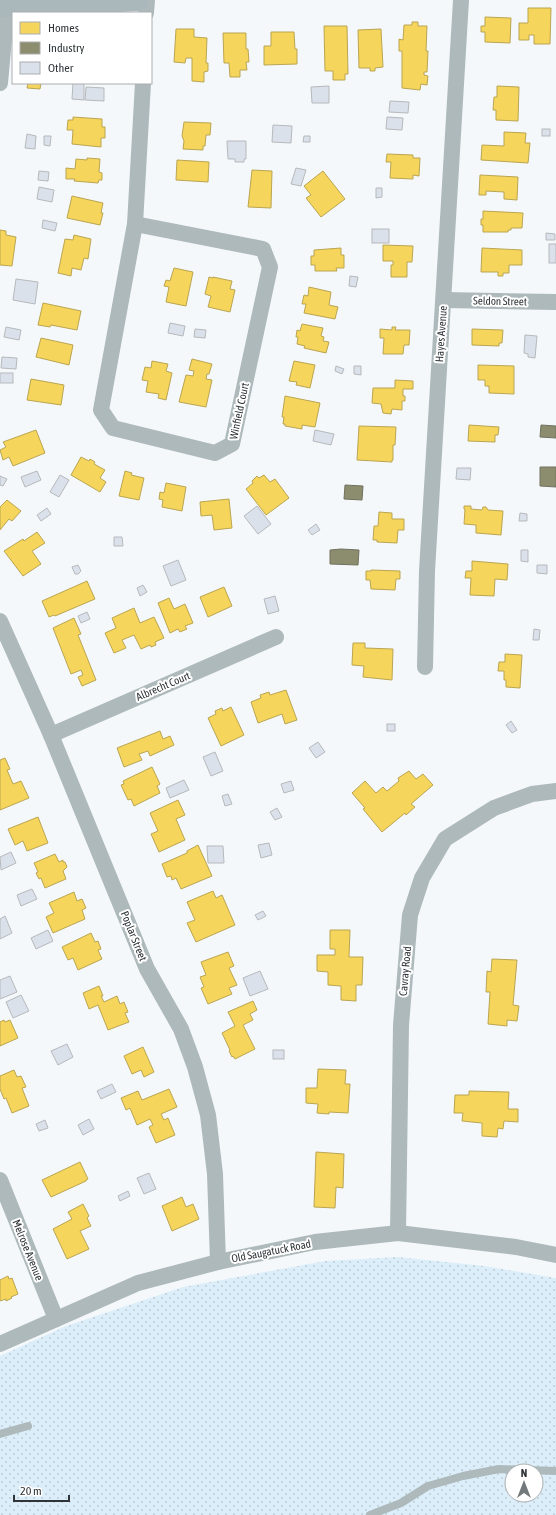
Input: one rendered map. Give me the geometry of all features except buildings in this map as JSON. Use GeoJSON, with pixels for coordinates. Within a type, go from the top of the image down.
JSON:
{"type":"FeatureCollection","features":[{"type":"Feature","properties":{"kind":"main road"},"geometry":{"type":"LineString","coordinates":[[3,6],[137,0]]}},
{"type":"Feature","properties":{"kind":"street"},"geometry":{"type":"LineString","coordinates":[[146,12],[147,0]]}},
{"type":"Feature","properties":{"kind":"street","name":"Hayes Avenue"},"geometry":{"type":"LineString","coordinates":[[425,667],[427,571],[444,300],[460,0]]}},
{"type":"Feature","properties":{"kind":"street"},"geometry":{"type":"LineString","coordinates":[[0,83],[3,6]]}},
{"type":"Feature","properties":{"kind":"street","name":"Winfield Court"},"geometry":{"type":"LineString","coordinates":[[135,224],[263,249],[270,267],[232,444],[215,453],[114,428],[101,410],[135,224],[142,84]]}},
{"type":"Feature","properties":{"kind":"street","name":"Seldon Street"},"geometry":{"type":"LineString","coordinates":[[444,300],[556,302]]}},
{"type":"Feature","properties":{"kind":"street","name":"Poplar Street"},"geometry":{"type":"LineString","coordinates":[[0,621],[50,735],[147,969],[181,1029],[195,1067],[208,1115],[215,1174],[218,1262]]}},
{"type":"Feature","properties":{"kind":"street","name":"Albrecht Court"},"geometry":{"type":"LineString","coordinates":[[50,735],[276,637]]}},
{"type":"Feature","properties":{"kind":"street","name":"Cavray Road"},"geometry":{"type":"LineString","coordinates":[[398,1234],[401,1025],[410,915],[422,878],[445,839],[494,808],[532,794],[556,792]]}},
{"type":"Feature","properties":{"kind":"street","name":"Melrose Avenue"},"geometry":{"type":"LineString","coordinates":[[0,1180],[56,1319]]}},
{"type":"Feature","properties":{"kind":"street","name":"Old Saugatuck Road"},"geometry":{"type":"LineString","coordinates":[[0,1344],[138,1283],[218,1262],[314,1242],[398,1234],[516,1247],[556,1255]]}},
{"type":"Feature","properties":{"kind":"lane"},"geometry":{"type":"LineString","coordinates":[[0,1434],[28,1426]]}},
{"type":"Feature","properties":{"kind":"lane"},"geometry":{"type":"LineString","coordinates":[[370,1515],[401,1503],[428,1486],[463,1476],[499,1469],[556,1471]]}},
{"type":"Feature","properties":{"kind":"shaded area"},"geometry":{"type":"Polygon","coordinates":[[[398,1257],[484,1266],[556,1278],[556,1515],[0,1515],[0,1356],[66,1326],[183,1287],[325,1261],[398,1257]]]}}]}
